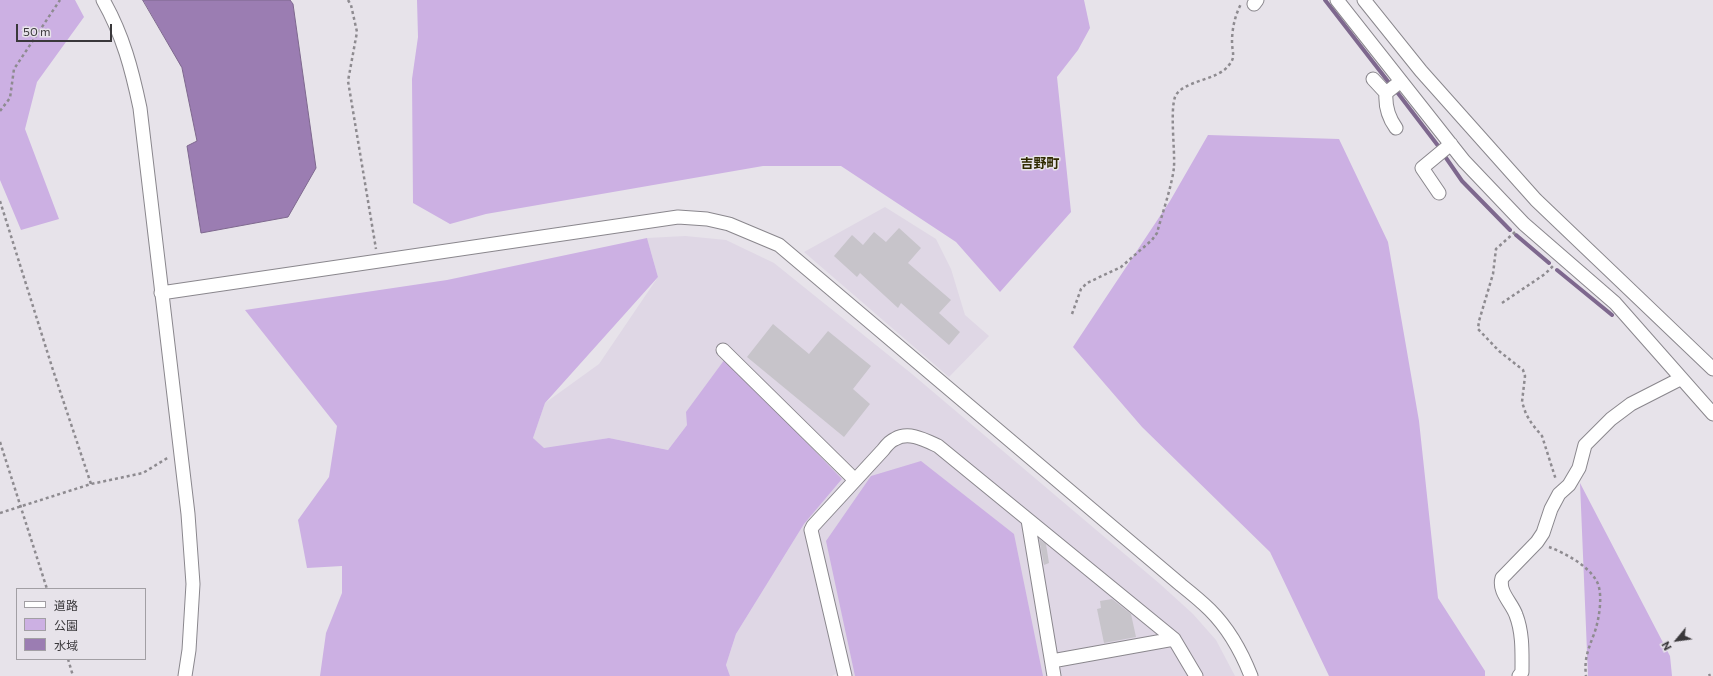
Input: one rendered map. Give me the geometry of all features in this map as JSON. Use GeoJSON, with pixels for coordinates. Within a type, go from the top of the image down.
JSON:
{"type":"FeatureCollection","features":[{"type":"Feature","properties":{"kind":"street"},"geometry":{"type":"LineString","coordinates":[[103,0],[114,19],[131,66],[140,108],[188,514],[193,584],[189,650],[185,676]]}},
{"type":"Feature","properties":{"kind":"street"},"geometry":{"type":"LineString","coordinates":[[1337,0],[1464,161],[1524,224],[1615,303],[1680,379],[1713,414]]}},
{"type":"Feature","properties":{"kind":"street"},"geometry":{"type":"LineString","coordinates":[[1364,0],[1421,71],[1536,200],[1713,369]]}},
{"type":"Feature","properties":{"kind":"street"},"geometry":{"type":"LineString","coordinates":[[1373,79],[1386,93]]}},
{"type":"Feature","properties":{"kind":"street"},"geometry":{"type":"LineString","coordinates":[[1396,128],[1390,120],[1385,102],[1386,93],[1401,81]]}},
{"type":"Feature","properties":{"kind":"street"},"geometry":{"type":"LineString","coordinates":[[1439,194],[1422,168],[1451,144]]}},
{"type":"Feature","properties":{"kind":"street"},"geometry":{"type":"LineString","coordinates":[[161,293],[678,217],[707,219],[729,224],[779,245],[826,283],[1210,610],[1228,633],[1244,659],[1251,676]]}},
{"type":"Feature","properties":{"kind":"street"},"geometry":{"type":"LineString","coordinates":[[723,350],[855,480]]}},
{"type":"Feature","properties":{"kind":"street"},"geometry":{"type":"LineString","coordinates":[[1519,676],[1522,672],[1521,634],[1516,615],[1500,584],[1502,578],[1537,542],[1543,533],[1551,509],[1559,494],[1569,485],[1579,468],[1586,445],[1611,419],[1632,404],[1680,379]]}},
{"type":"Feature","properties":{"kind":"street"},"geometry":{"type":"LineString","coordinates":[[845,676],[811,530],[813,526],[895,438],[908,436],[920,438],[938,446],[1174,639],[1196,676]]}},
{"type":"Feature","properties":{"kind":"street"},"geometry":{"type":"LineString","coordinates":[[1028,520],[1054,676]]}},
{"type":"Feature","properties":{"kind":"street"},"geometry":{"type":"LineString","coordinates":[[1052,661],[1174,639]]}},
{"type":"Feature","properties":{"kind":"path"},"geometry":{"type":"LineString","coordinates":[[0,111],[10,98],[14,69],[60,0]]}},
{"type":"Feature","properties":{"kind":"path"},"geometry":{"type":"LineString","coordinates":[[348,0],[351,6],[357,32],[348,81],[378,261]]}},
{"type":"Feature","properties":{"kind":"path"},"geometry":{"type":"LineString","coordinates":[[1072,314],[1081,289],[1087,283],[1121,267],[1152,240],[1157,233],[1174,168],[1175,96],[1184,88],[1218,75],[1229,66],[1234,56],[1232,44],[1233,27],[1238,10],[1251,1]]}},
{"type":"Feature","properties":{"kind":"path"},"geometry":{"type":"LineString","coordinates":[[0,201],[52,367],[91,484]]}},
{"type":"Feature","properties":{"kind":"path"},"geometry":{"type":"LineString","coordinates":[[1524,224],[1496,249],[1493,274],[1478,329],[1499,351],[1523,370],[1525,376],[1522,402],[1526,414],[1542,436],[1559,494]]}},
{"type":"Feature","properties":{"kind":"path"},"geometry":{"type":"LineString","coordinates":[[1502,303],[1545,274],[1562,258]]}},
{"type":"Feature","properties":{"kind":"path"},"geometry":{"type":"LineString","coordinates":[[0,442],[47,588]]}},
{"type":"Feature","properties":{"kind":"path"},"geometry":{"type":"LineString","coordinates":[[0,513],[21,505],[91,484],[143,474],[167,457],[180,455]]}},
{"type":"Feature","properties":{"kind":"path"},"geometry":{"type":"LineString","coordinates":[[1537,542],[1577,562],[1597,581],[1600,595],[1599,614],[1584,662],[1586,676]]}},
{"type":"Feature","properties":{"kind":"path"},"geometry":{"type":"LineString","coordinates":[[68,660],[73,676]]}},
{"type":"Feature","properties":{"kind":"shaded area"},"geometry":{"type":"Polygon","coordinates":[[[885,207],[936,239],[951,269],[965,315],[989,336],[949,377],[804,252],[885,207]]]}},
{"type":"Feature","properties":{"kind":"shaded area"},"geometry":{"type":"Polygon","coordinates":[[[685,236],[726,240],[774,263],[912,374],[1160,584],[1193,614],[1216,640],[1235,676],[837,676],[836,674],[832,676],[730,676],[726,665],[736,634],[804,524],[842,479],[687,425],[668,450],[609,438],[544,449],[533,438],[545,403],[599,364],[658,277],[647,238],[685,236]]]}},
{"type":"Feature","properties":{"kind":"green space"},"geometry":{"type":"Polygon","coordinates":[[[0,0],[75,0],[84,17],[37,82],[25,129],[59,219],[21,230],[0,180],[0,0]]]}},
{"type":"Feature","properties":{"kind":"green space"},"geometry":{"type":"Polygon","coordinates":[[[417,0],[1084,0],[1090,28],[1078,50],[1057,77],[1071,212],[1000,292],[956,242],[841,166],[763,166],[486,214],[450,224],[413,203],[412,79],[418,37],[417,0]]]}},
{"type":"Feature","properties":{"kind":"green space"},"geometry":{"type":"Polygon","coordinates":[[[1208,135],[1339,139],[1388,242],[1419,421],[1438,598],[1485,671],[1485,676],[1329,676],[1270,552],[1142,427],[1073,347],[1170,201],[1208,135]]]}},
{"type":"Feature","properties":{"kind":"green space"},"geometry":{"type":"Polygon","coordinates":[[[647,238],[658,277],[545,403],[533,438],[544,448],[609,438],[668,450],[687,425],[686,412],[725,359],[842,479],[804,524],[736,634],[726,665],[730,676],[320,676],[326,633],[342,593],[342,566],[307,568],[298,520],[329,477],[337,426],[245,310],[447,280],[647,238]]]}},
{"type":"Feature","properties":{"kind":"green space"},"geometry":{"type":"Polygon","coordinates":[[[921,461],[1014,534],[1043,676],[855,676],[826,541],[871,476],[921,461]]]}},
{"type":"Feature","properties":{"kind":"green space"},"geometry":{"type":"Polygon","coordinates":[[[1580,483],[1670,656],[1672,676],[1588,676],[1580,483]]]}},
{"type":"Feature","properties":{"kind":"water"},"geometry":{"type":"Polygon","coordinates":[[[143,0],[290,0],[293,4],[316,168],[288,217],[201,233],[187,146],[197,141],[182,68],[143,0]]]}},
{"type":"Feature","properties":{"kind":"building"},"geometry":{"type":"Polygon","coordinates":[[[899,228],[921,248],[908,263],[951,300],[939,313],[960,332],[949,345],[901,303],[898,308],[860,273],[857,277],[834,256],[852,235],[863,245],[874,232],[886,242],[899,228]]]}},
{"type":"Feature","properties":{"kind":"building"},"geometry":{"type":"Polygon","coordinates":[[[773,324],[809,354],[828,331],[871,366],[853,389],[870,404],[844,437],[747,357],[773,324]]]}},
{"type":"Feature","properties":{"kind":"building"},"geometry":{"type":"Polygon","coordinates":[[[1039,539],[1046,544],[1049,563],[1044,565],[1039,539]]]}},
{"type":"Feature","properties":{"kind":"building"},"geometry":{"type":"Polygon","coordinates":[[[1112,599],[1131,614],[1136,637],[1104,643],[1097,609],[1101,608],[1100,601],[1112,599]]]}},
{"type":"Feature","properties":{"kind":"waterway"},"geometry":{"type":"LineString","coordinates":[[1325,0],[1390,84]]}},
{"type":"Feature","properties":{"kind":"waterway"},"geometry":{"type":"LineString","coordinates":[[1397,92],[1439,147]]}},
{"type":"Feature","properties":{"kind":"waterway"},"geometry":{"type":"LineString","coordinates":[[1444,155],[1462,181],[1510,230]]}},
{"type":"Feature","properties":{"kind":"waterway"},"geometry":{"type":"LineString","coordinates":[[1516,235],[1549,263]]}},
{"type":"Feature","properties":{"kind":"waterway"},"geometry":{"type":"LineString","coordinates":[[1557,270],[1612,315]]}},
{"type":"Feature","properties":{"kind":"district","name":"吉野町"},"geometry":{"type":"Point","coordinates":[1040,164]}}]}
